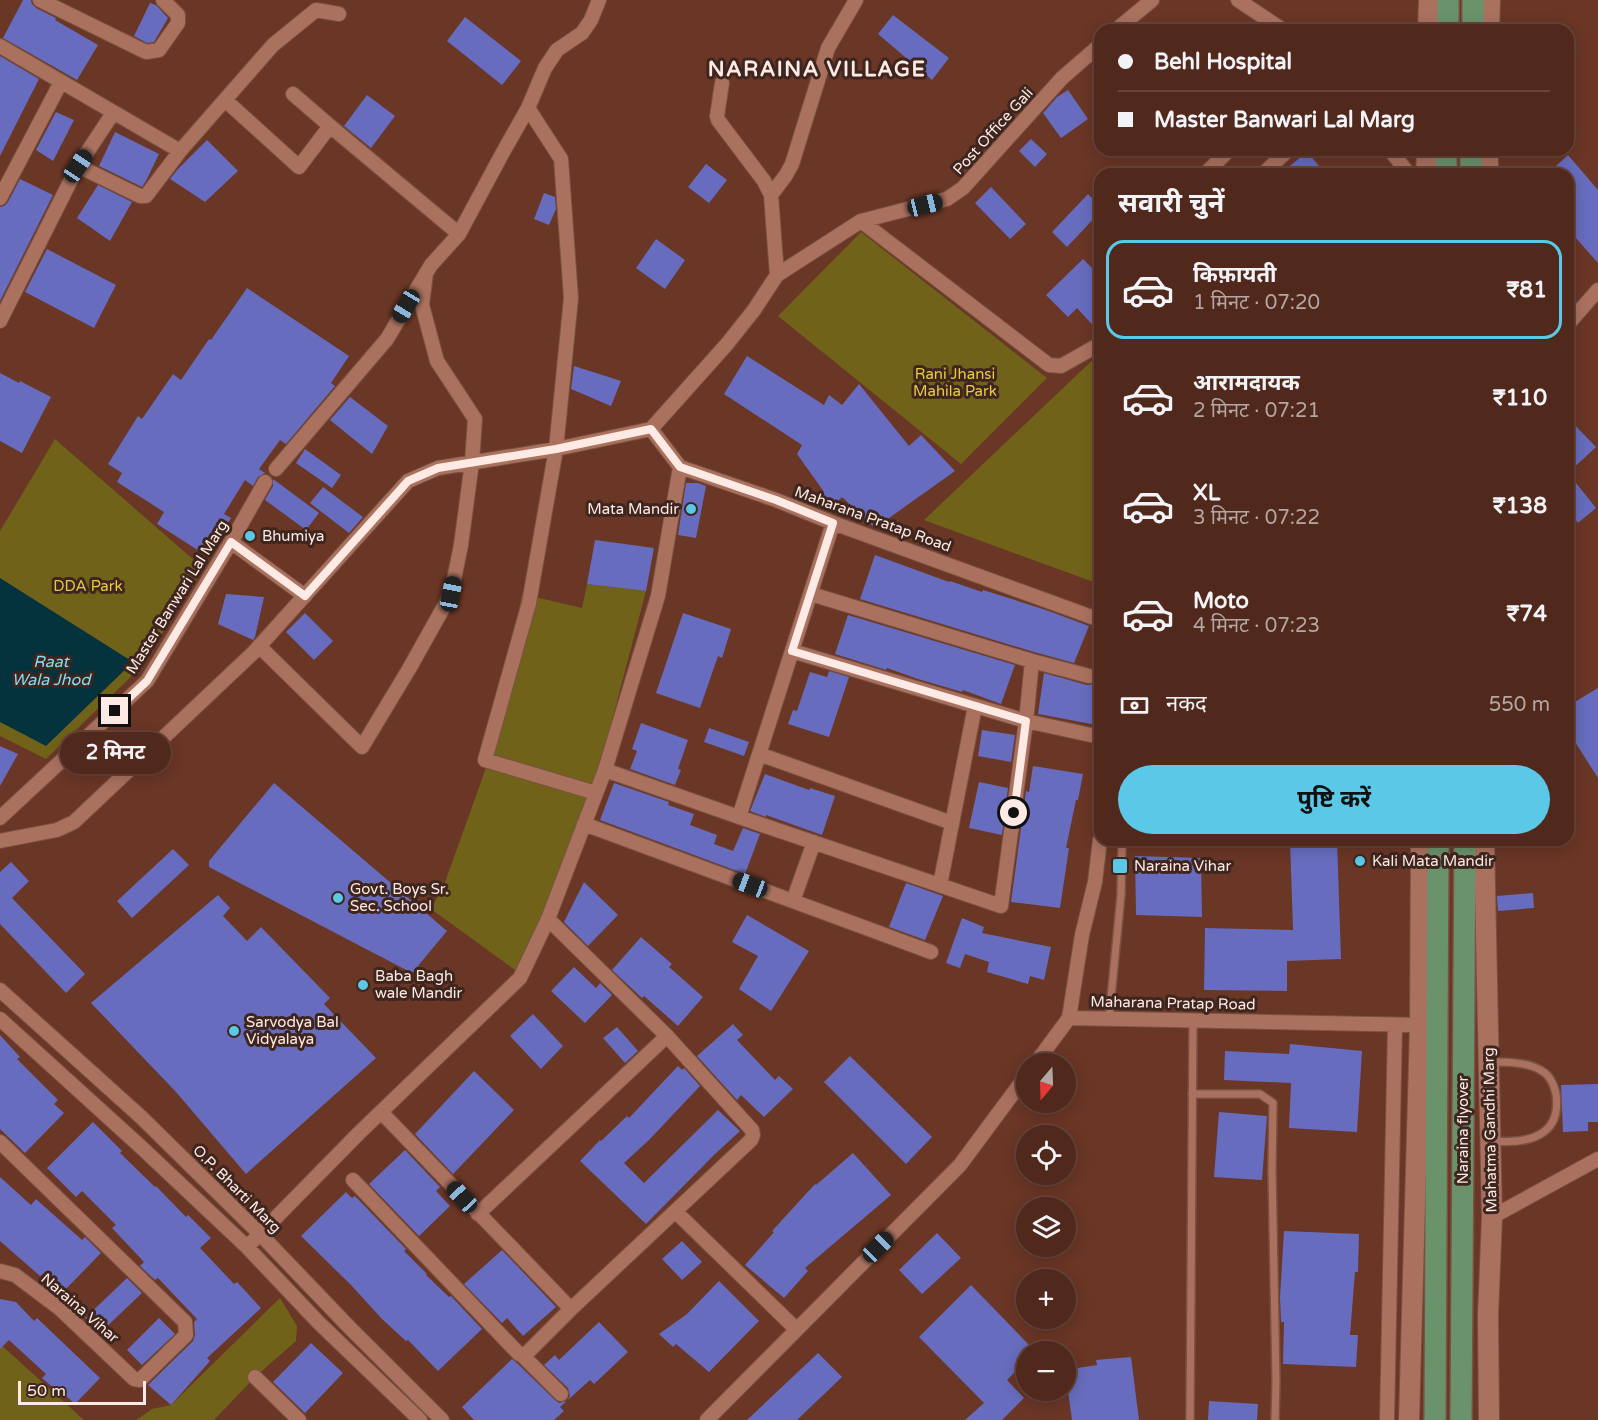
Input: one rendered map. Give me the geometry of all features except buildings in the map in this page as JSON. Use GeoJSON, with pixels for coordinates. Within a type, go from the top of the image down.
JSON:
{"type":"FeatureCollection","features":[{"type":"Feature","properties":{"kind":"main road"},"geometry":{"type":"LineString","coordinates":[[1428,24],[1429,0]]}},
{"type":"Feature","properties":{"kind":"main road"},"geometry":{"type":"LineString","coordinates":[[1448,0],[1448,24]]}},
{"type":"Feature","properties":{"kind":"main road"},"geometry":{"type":"LineString","coordinates":[[1473,0],[1473,24]]}},
{"type":"Feature","properties":{"kind":"main road"},"geometry":{"type":"LineString","coordinates":[[1489,24],[1490,0]]}},
{"type":"Feature","properties":{"kind":"main road"},"geometry":{"type":"LineString","coordinates":[[1409,1420],[1420,1025],[1421,846]]}},
{"type":"Feature","properties":{"kind":"main road","name":"Naraina flyover"},"geometry":{"type":"LineString","coordinates":[[1435,1420],[1438,846]]}},
{"type":"Feature","properties":{"kind":"main road","name":"Naraina flyover"},"geometry":{"type":"LineString","coordinates":[[1461,1420],[1465,846]]}},
{"type":"Feature","properties":{"kind":"main road","name":"Mahatma Gandhi Marg"},"geometry":{"type":"LineString","coordinates":[[1484,846],[1492,1217],[1488,1316],[1489,1420]]}},
{"type":"Feature","properties":{"kind":"street"},"geometry":{"type":"LineString","coordinates":[[40,0],[146,52],[159,50],[178,23],[178,15],[163,0]]}},
{"type":"Feature","properties":{"kind":"street"},"geometry":{"type":"LineString","coordinates":[[276,469],[387,339],[430,265],[459,234],[528,108],[545,68],[557,50],[582,33],[591,20],[598,0]]}},
{"type":"Feature","properties":{"kind":"street"},"geometry":{"type":"LineString","coordinates":[[771,195],[792,164],[828,48],[855,0]]}},
{"type":"Feature","properties":{"kind":"street"},"geometry":{"type":"LineString","coordinates":[[1238,0],[1274,24]]}},
{"type":"Feature","properties":{"kind":"street"},"geometry":{"type":"LineString","coordinates":[[1123,24],[1150,1]]}},
{"type":"Feature","properties":{"kind":"street"},"geometry":{"type":"LineString","coordinates":[[78,166],[140,196],[146,196],[180,152],[273,45],[316,10],[339,14]]}},
{"type":"Feature","properties":{"kind":"street"},"geometry":{"type":"LineString","coordinates":[[0,46],[180,152]]}},
{"type":"Feature","properties":{"kind":"street","name":"Post Office Gali"},"geometry":{"type":"LineString","coordinates":[[777,275],[861,221],[947,200],[963,188],[1062,78],[1094,50]]}},
{"type":"Feature","properties":{"kind":"street"},"geometry":{"type":"LineString","coordinates":[[0,198],[61,82]]}},
{"type":"Feature","properties":{"kind":"street"},"geometry":{"type":"LineString","coordinates":[[0,841],[57,830],[74,822],[259,646],[408,481],[438,468],[556,449],[651,429],[727,344],[754,310],[777,275],[771,195],[718,120],[722,83]]}},
{"type":"Feature","properties":{"kind":"street"},"geometry":{"type":"LineString","coordinates":[[293,94],[459,234]]}},
{"type":"Feature","properties":{"kind":"street"},"geometry":{"type":"LineString","coordinates":[[225,100],[299,167],[330,126]]}},
{"type":"Feature","properties":{"kind":"street"},"geometry":{"type":"LineString","coordinates":[[528,108],[561,159],[571,298],[556,449],[529,603],[485,760],[596,794]]}},
{"type":"Feature","properties":{"kind":"street"},"geometry":{"type":"LineString","coordinates":[[0,321],[78,166],[113,113]]}},
{"type":"Feature","properties":{"kind":"street"},"geometry":{"type":"LineString","coordinates":[[1210,168],[1223,156]]}},
{"type":"Feature","properties":{"kind":"street"},"geometry":{"type":"LineString","coordinates":[[1269,168],[1282,156]]}},
{"type":"Feature","properties":{"kind":"street"},"geometry":{"type":"LineString","coordinates":[[1395,156],[1404,168]]}},
{"type":"Feature","properties":{"kind":"street"},"geometry":{"type":"LineString","coordinates":[[861,221],[1049,365],[1061,366],[1094,346]]}},
{"type":"Feature","properties":{"kind":"street"},"geometry":{"type":"LineString","coordinates":[[259,646],[362,747],[451,594],[461,545],[475,419],[437,361],[422,305],[426,273]]}},
{"type":"Feature","properties":{"kind":"street"},"geometry":{"type":"LineString","coordinates":[[1574,317],[1598,290]]}},
{"type":"Feature","properties":{"kind":"street"},"geometry":{"type":"LineString","coordinates":[[247,1247],[359,1133],[520,978],[548,919],[605,770],[658,596],[680,467],[651,429]]}},
{"type":"Feature","properties":{"kind":"street","name":"Maharana Pratap Road"},"geometry":{"type":"LineString","coordinates":[[680,467],[776,500],[1094,619]]}},
{"type":"Feature","properties":{"kind":"street","name":"Master Banwari Lal Marg"},"geometry":{"type":"LineString","coordinates":[[0,818],[147,681],[265,482]]}},
{"type":"Feature","properties":{"kind":"street"},"geometry":{"type":"LineString","coordinates":[[738,817],[833,523]]}},
{"type":"Feature","properties":{"kind":"street"},"geometry":{"type":"LineString","coordinates":[[231,542],[305,596]]}},
{"type":"Feature","properties":{"kind":"street"},"geometry":{"type":"LineString","coordinates":[[811,594],[1089,676]]}},
{"type":"Feature","properties":{"kind":"street"},"geometry":{"type":"LineString","coordinates":[[792,651],[1026,721],[1094,736]]}},
{"type":"Feature","properties":{"kind":"street"},"geometry":{"type":"LineString","coordinates":[[605,770],[1001,906],[1032,661]]}},
{"type":"Feature","properties":{"kind":"street"},"geometry":{"type":"LineString","coordinates":[[940,885],[975,706]]}},
{"type":"Feature","properties":{"kind":"street"},"geometry":{"type":"LineString","coordinates":[[759,754],[952,823]]}},
{"type":"Feature","properties":{"kind":"street"},"geometry":{"type":"LineString","coordinates":[[584,824],[931,952]]}},
{"type":"Feature","properties":{"kind":"street"},"geometry":{"type":"LineString","coordinates":[[793,901],[814,842]]}},
{"type":"Feature","properties":{"kind":"street","name":"Maharana Pratap Road"},"geometry":{"type":"LineString","coordinates":[[1099,846],[1095,882],[1082,935],[1069,1018],[1420,1025]]}},
{"type":"Feature","properties":{"kind":"street"},"geometry":{"type":"LineString","coordinates":[[522,1355],[526,1354],[676,1212],[751,1140],[753,1135],[750,1126],[667,1036],[548,919]]}},
{"type":"Feature","properties":{"kind":"street","name":"O.P. Bharti Marg"},"geometry":{"type":"LineString","coordinates":[[0,990],[141,1117],[260,1234],[442,1420]]}},
{"type":"Feature","properties":{"kind":"street"},"geometry":{"type":"LineString","coordinates":[[1043,1053],[1069,1018]]}},
{"type":"Feature","properties":{"kind":"street"},"geometry":{"type":"LineString","coordinates":[[0,1019],[247,1247],[319,1323],[420,1420]]}},
{"type":"Feature","properties":{"kind":"street"},"geometry":{"type":"LineString","coordinates":[[1387,1420],[1395,1025]]}},
{"type":"Feature","properties":{"kind":"street"},"geometry":{"type":"LineString","coordinates":[[478,1214],[667,1036]]}},
{"type":"Feature","properties":{"kind":"street"},"geometry":{"type":"LineString","coordinates":[[706,1420],[960,1165],[1016,1089]]}},
{"type":"Feature","properties":{"kind":"street"},"geometry":{"type":"LineString","coordinates":[[382,1113],[571,1309]]}},
{"type":"Feature","properties":{"kind":"street","name":"Naraina Vihar"},"geometry":{"type":"LineString","coordinates":[[0,1142],[185,1322],[186,1335],[140,1380],[134,1378],[59,1308],[15,1275],[0,1271]]}},
{"type":"Feature","properties":{"kind":"street"},"geometry":{"type":"LineString","coordinates":[[1492,1217],[1598,1159]]}},
{"type":"Feature","properties":{"kind":"street"},"geometry":{"type":"LineString","coordinates":[[353,1180],[514,1351],[522,1355],[561,1394]]}},
{"type":"Feature","properties":{"kind":"street"},"geometry":{"type":"LineString","coordinates":[[676,1212],[796,1329]]}},
{"type":"Feature","properties":{"kind":"street"},"geometry":{"type":"LineString","coordinates":[[255,1377],[299,1420]]}},
{"type":"Feature","properties":{"kind":"lane"},"geometry":{"type":"LineString","coordinates":[[1109,1018],[1121,895],[1122,846]]}},
{"type":"Feature","properties":{"kind":"lane"},"geometry":{"type":"LineString","coordinates":[[1190,1420],[1193,1020]]}},
{"type":"Feature","properties":{"kind":"lane"},"geometry":{"type":"LineString","coordinates":[[1489,1062],[1523,1064],[1543,1071],[1554,1083],[1556,1099],[1556,1116],[1550,1128],[1539,1135],[1521,1140],[1490,1141]]}},
{"type":"Feature","properties":{"kind":"lane"},"geometry":{"type":"LineString","coordinates":[[1192,1094],[1260,1094],[1273,1103],[1275,1420]]}},
{"type":"Feature","properties":{"kind":"green space","name":"Rani Jhansi Mahila Park"},"geometry":{"type":"Polygon","coordinates":[[[861,232],[1047,378],[961,464],[778,316],[861,232]]]}},
{"type":"Feature","properties":{"kind":"green space"},"geometry":{"type":"Polygon","coordinates":[[[1094,359],[1094,582],[924,520],[1094,359]]]}},
{"type":"Feature","properties":{"kind":"green space","name":"DDA Park"},"geometry":{"type":"Polygon","coordinates":[[[55,439],[203,568],[141,667],[46,759],[0,736],[0,531],[55,439]]]}},
{"type":"Feature","properties":{"kind":"green space"},"geometry":{"type":"Polygon","coordinates":[[[587,584],[646,591],[599,770],[545,918],[515,970],[431,909],[444,885],[491,754],[522,594],[582,608],[587,584]]]}},
{"type":"Feature","properties":{"kind":"green space"},"geometry":{"type":"Polygon","coordinates":[[[280,1298],[297,1326],[296,1341],[255,1377],[214,1420],[136,1420],[152,1409],[171,1405],[280,1298]]]}},
{"type":"Feature","properties":{"kind":"green space"},"geometry":{"type":"Polygon","coordinates":[[[0,1344],[84,1420],[0,1420],[0,1344]]]}},
{"type":"Feature","properties":{"kind":"water","name":"Raat Wala Jhod"},"geometry":{"type":"Polygon","coordinates":[[[0,578],[133,662],[46,746],[0,722],[0,578]]]}},
{"type":"Feature","properties":{"kind":"place","name":"Mata Mandir"},"geometry":{"type":"Point","coordinates":[691,509]}},
{"type":"Feature","properties":{"kind":"place","name":"Bhumiya"},"geometry":{"type":"Point","coordinates":[250,536]}},
{"type":"Feature","properties":{"kind":"place","name":"Kali Mata Mandir"},"geometry":{"type":"Point","coordinates":[1360,861]}},
{"type":"Feature","properties":{"kind":"place","name":"Naraina Vihar"},"geometry":{"type":"Point","coordinates":[1120,866]}},
{"type":"Feature","properties":{"kind":"place","name":"Govt. Boys Sr. Sec. School"},"geometry":{"type":"Point","coordinates":[338,898]}},
{"type":"Feature","properties":{"kind":"place","name":"Baba Bagh wale Mandir"},"geometry":{"type":"Point","coordinates":[363,985]}},
{"type":"Feature","properties":{"kind":"place","name":"Sarvodya Bal Vidyalaya"},"geometry":{"type":"Point","coordinates":[234,1031]}},
{"type":"Feature","properties":{"kind":"district","name":"NARAINA VILLAGE"},"geometry":{"type":"Point","coordinates":[817,69]}},
{"type":"Feature","properties":{"kind":"route"},"geometry":{"type":"LineString","coordinates":[[115,711],[147,681],[231,542],[305,596],[408,481],[438,468],[556,449],[651,429],[680,467],[776,500],[833,523],[792,651],[1026,721],[1014,813]]}}]}
